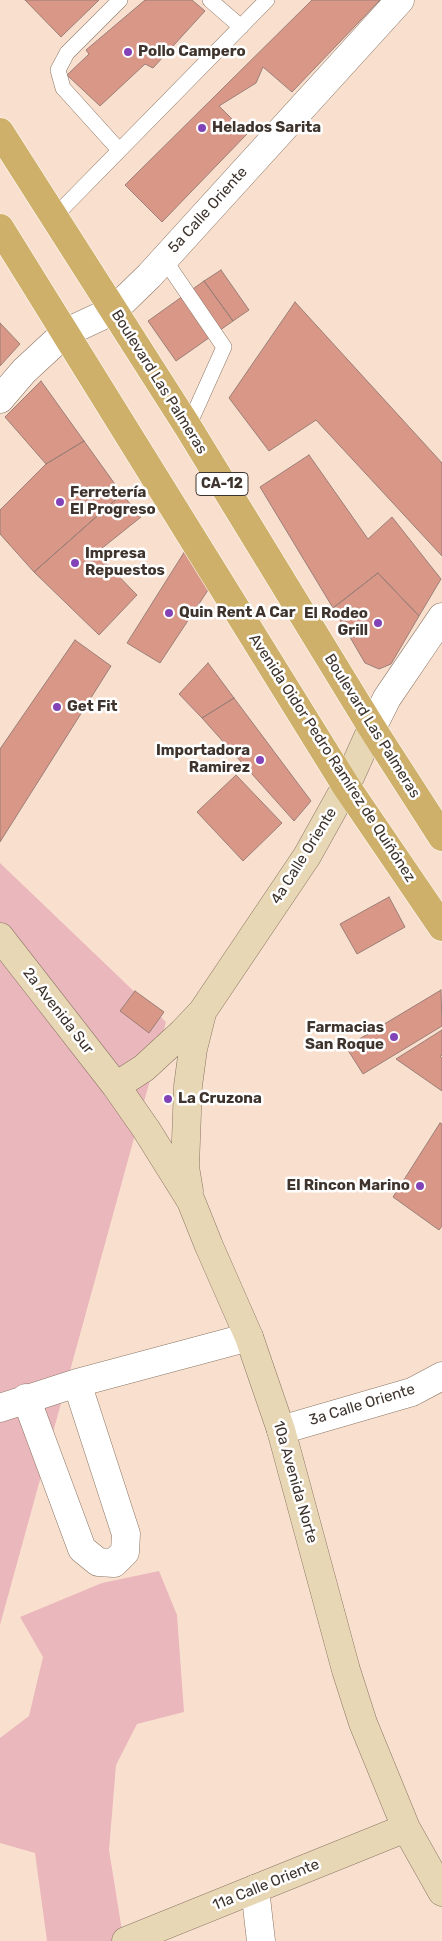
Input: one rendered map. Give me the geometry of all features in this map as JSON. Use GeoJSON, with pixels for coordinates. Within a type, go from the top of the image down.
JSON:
{"type":"FeatureCollection","features":[{"type":"Feature","properties":{"kind":"main road","name":"Boulevard Las Palmeras"},"geometry":{"type":"LineString","coordinates":[[0,132],[188,427],[372,728],[442,837]]}},
{"type":"Feature","properties":{"kind":"main road"},"geometry":{"type":"LineString","coordinates":[[0,228],[65,333]]}},
{"type":"Feature","properties":{"kind":"main road","name":"Avenida Oidor Pedro Ramírez de Quiñónez"},"geometry":{"type":"LineString","coordinates":[[65,333],[346,786],[442,927]]}},
{"type":"Feature","properties":{"kind":"street","name":"5a Calle Oriente"},"geometry":{"type":"LineString","coordinates":[[0,399],[24,371],[65,333],[114,310],[164,259],[400,0]]}},
{"type":"Feature","properties":{"kind":"street","name":"4a Calle Oriente"},"geometry":{"type":"LineString","coordinates":[[116,1086],[144,1068],[176,1040],[202,1012],[306,856],[346,786],[387,698],[442,618]]}},
{"type":"Feature","properties":{"kind":"street","name":"2a Avenida Sur"},"geometry":{"type":"LineString","coordinates":[[0,937],[116,1086]]}},
{"type":"Feature","properties":{"kind":"street","name":"4a Calle Oriente"},"geometry":{"type":"LineString","coordinates":[[191,1201],[185,1167],[188,1094],[193,1049],[202,1012]]}},
{"type":"Feature","properties":{"kind":"street","name":"10a Avenida Norte"},"geometry":{"type":"LineString","coordinates":[[116,1086],[146,1129],[191,1201],[208,1246],[249,1337],[281,1430],[346,1670],[363,1723],[406,1828],[442,1892]]}},
{"type":"Feature","properties":{"kind":"street"},"geometry":{"type":"LineString","coordinates":[[0,1408],[77,1383],[249,1337]]}},
{"type":"Feature","properties":{"kind":"street","name":"3a Calle Oriente"},"geometry":{"type":"LineString","coordinates":[[281,1430],[412,1392],[442,1376]]}},
{"type":"Feature","properties":{"kind":"street"},"geometry":{"type":"LineString","coordinates":[[26,1398],[82,1549],[98,1562],[114,1563],[125,1552],[126,1534],[77,1383]]}},
{"type":"Feature","properties":{"kind":"street","name":"11a Calle Oriente"},"geometry":{"type":"LineString","coordinates":[[126,1941],[406,1828]]}},
{"type":"Feature","properties":{"kind":"street"},"geometry":{"type":"LineString","coordinates":[[254,1889],[261,1941]]}},
{"type":"Feature","properties":{"kind":"lane"},"geometry":{"type":"LineString","coordinates":[[119,150],[64,88],[58,70],[67,52],[120,0]]}},
{"type":"Feature","properties":{"kind":"lane"},"geometry":{"type":"LineString","coordinates":[[210,0],[241,27]]}},
{"type":"Feature","properties":{"kind":"lane"},"geometry":{"type":"LineString","coordinates":[[54,217],[267,0]]}},
{"type":"Feature","properties":{"kind":"lane"},"geometry":{"type":"LineString","coordinates":[[164,259],[224,347],[188,427]]}},
{"type":"Feature","properties":{"kind":"shaded area"},"geometry":{"type":"Polygon","coordinates":[[[0,863],[166,1022],[0,1625],[0,863]]]}},
{"type":"Feature","properties":{"kind":"shaded area"},"geometry":{"type":"Polygon","coordinates":[[[159,1571],[177,1615],[184,1712],[137,1724],[116,1765],[109,1850],[123,1937],[112,1941],[47,1941],[35,1853],[0,1843],[0,1738],[29,1716],[43,1657],[20,1617],[102,1583],[159,1571]]]}},
{"type":"Feature","properties":{"kind":"building"},"geometry":{"type":"Polygon","coordinates":[[[25,0],[99,0],[61,37],[25,0]]]}},
{"type":"Feature","properties":{"kind":"building","name":"Pollo Campero"},"geometry":{"type":"Polygon","coordinates":[[[145,0],[192,0],[205,11],[153,68],[145,64],[100,106],[67,75],[89,54],[86,50],[145,0]]]}},
{"type":"Feature","properties":{"kind":"building"},"geometry":{"type":"Polygon","coordinates":[[[312,0],[380,0],[292,92],[263,67],[256,83],[219,106],[247,134],[162,222],[125,185],[312,0]]]}},
{"type":"Feature","properties":{"kind":"building"},"geometry":{"type":"Polygon","coordinates":[[[221,270],[249,310],[233,321],[204,281],[221,270]]]}},
{"type":"Feature","properties":{"kind":"building"},"geometry":{"type":"Polygon","coordinates":[[[204,281],[233,321],[176,361],[148,321],[204,281]]]}},
{"type":"Feature","properties":{"kind":"building"},"geometry":{"type":"Polygon","coordinates":[[[295,302],[442,463],[442,556],[316,420],[269,451],[229,398],[295,302]]]}},
{"type":"Feature","properties":{"kind":"building"},"geometry":{"type":"Polygon","coordinates":[[[0,323],[20,344],[0,366],[0,323]]]}},
{"type":"Feature","properties":{"kind":"building"},"geometry":{"type":"Polygon","coordinates":[[[41,381],[84,441],[46,464],[5,417],[41,381]]]}},
{"type":"Feature","properties":{"kind":"building","name":"Ferretería El Progreso"},"geometry":{"type":"Polygon","coordinates":[[[84,441],[122,494],[34,572],[0,534],[0,510],[46,464],[84,441]]]}},
{"type":"Feature","properties":{"kind":"building"},"geometry":{"type":"Polygon","coordinates":[[[309,455],[368,539],[392,517],[441,579],[419,616],[378,573],[333,608],[260,487],[309,455]]]}},
{"type":"Feature","properties":{"kind":"building","name":"Impresa Repuestos"},"geometry":{"type":"Polygon","coordinates":[[[122,494],[141,517],[96,553],[137,595],[99,635],[34,572],[122,494]]]}},
{"type":"Feature","properties":{"kind":"building","name":"Quin Rent A Car"},"geometry":{"type":"Polygon","coordinates":[[[190,543],[212,584],[160,663],[127,643],[190,543]]]}},
{"type":"Feature","properties":{"kind":"building","name":"El Rodeo Grill"},"geometry":{"type":"Polygon","coordinates":[[[378,573],[419,616],[391,664],[379,669],[365,663],[333,608],[378,573]]]}},
{"type":"Feature","properties":{"kind":"building","name":"Get Fit"},"geometry":{"type":"Polygon","coordinates":[[[75,640],[111,666],[0,842],[0,749],[75,640]]]}},
{"type":"Feature","properties":{"kind":"building"},"geometry":{"type":"Polygon","coordinates":[[[208,663],[234,698],[202,718],[179,694],[208,663]]]}},
{"type":"Feature","properties":{"kind":"building","name":"Importadora Ramirez"},"geometry":{"type":"Polygon","coordinates":[[[234,698],[311,801],[294,821],[202,718],[234,698]]]}},
{"type":"Feature","properties":{"kind":"building"},"geometry":{"type":"Polygon","coordinates":[[[236,775],[282,823],[243,861],[197,812],[236,775]]]}},
{"type":"Feature","properties":{"kind":"building"},"geometry":{"type":"Polygon","coordinates":[[[389,897],[405,927],[357,954],[340,924],[389,897]]]}},
{"type":"Feature","properties":{"kind":"building","name":"Farmacias San Roque"},"geometry":{"type":"Polygon","coordinates":[[[441,990],[442,1026],[363,1074],[346,1047],[441,990]]]}},
{"type":"Feature","properties":{"kind":"building"},"geometry":{"type":"Polygon","coordinates":[[[135,991],[164,1012],[149,1033],[120,1011],[135,991]]]}},
{"type":"Feature","properties":{"kind":"building"},"geometry":{"type":"Polygon","coordinates":[[[442,1030],[442,1055],[440,1056],[442,1058],[442,1091],[396,1059],[442,1030]]]}},
{"type":"Feature","properties":{"kind":"building","name":"El Rincon Marino"},"geometry":{"type":"Polygon","coordinates":[[[440,1123],[442,1124],[442,1226],[439,1230],[393,1197],[440,1123]]]}},
{"type":"Feature","properties":{"kind":"place","name":"Pollo Campero"},"geometry":{"type":"Point","coordinates":[128,52]}},
{"type":"Feature","properties":{"kind":"place","name":"Helados Sarita"},"geometry":{"type":"Point","coordinates":[202,128]}},
{"type":"Feature","properties":{"kind":"place","name":"Ferretería El Progreso"},"geometry":{"type":"Point","coordinates":[60,502]}},
{"type":"Feature","properties":{"kind":"place","name":"Impresa Repuestos"},"geometry":{"type":"Point","coordinates":[75,563]}},
{"type":"Feature","properties":{"kind":"place","name":"Quin Rent A Car"},"geometry":{"type":"Point","coordinates":[169,613]}},
{"type":"Feature","properties":{"kind":"place","name":"El Rodeo Grill"},"geometry":{"type":"Point","coordinates":[378,623]}},
{"type":"Feature","properties":{"kind":"place","name":"Get Fit"},"geometry":{"type":"Point","coordinates":[57,707]}},
{"type":"Feature","properties":{"kind":"place","name":"Importadora Ramirez"},"geometry":{"type":"Point","coordinates":[260,760]}},
{"type":"Feature","properties":{"kind":"place","name":"Farmacias San Roque"},"geometry":{"type":"Point","coordinates":[394,1037]}},
{"type":"Feature","properties":{"kind":"place","name":"La Cruzona"},"geometry":{"type":"Point","coordinates":[168,1099]}},
{"type":"Feature","properties":{"kind":"place","name":"El Rincon Marino"},"geometry":{"type":"Point","coordinates":[420,1186]}}]}
